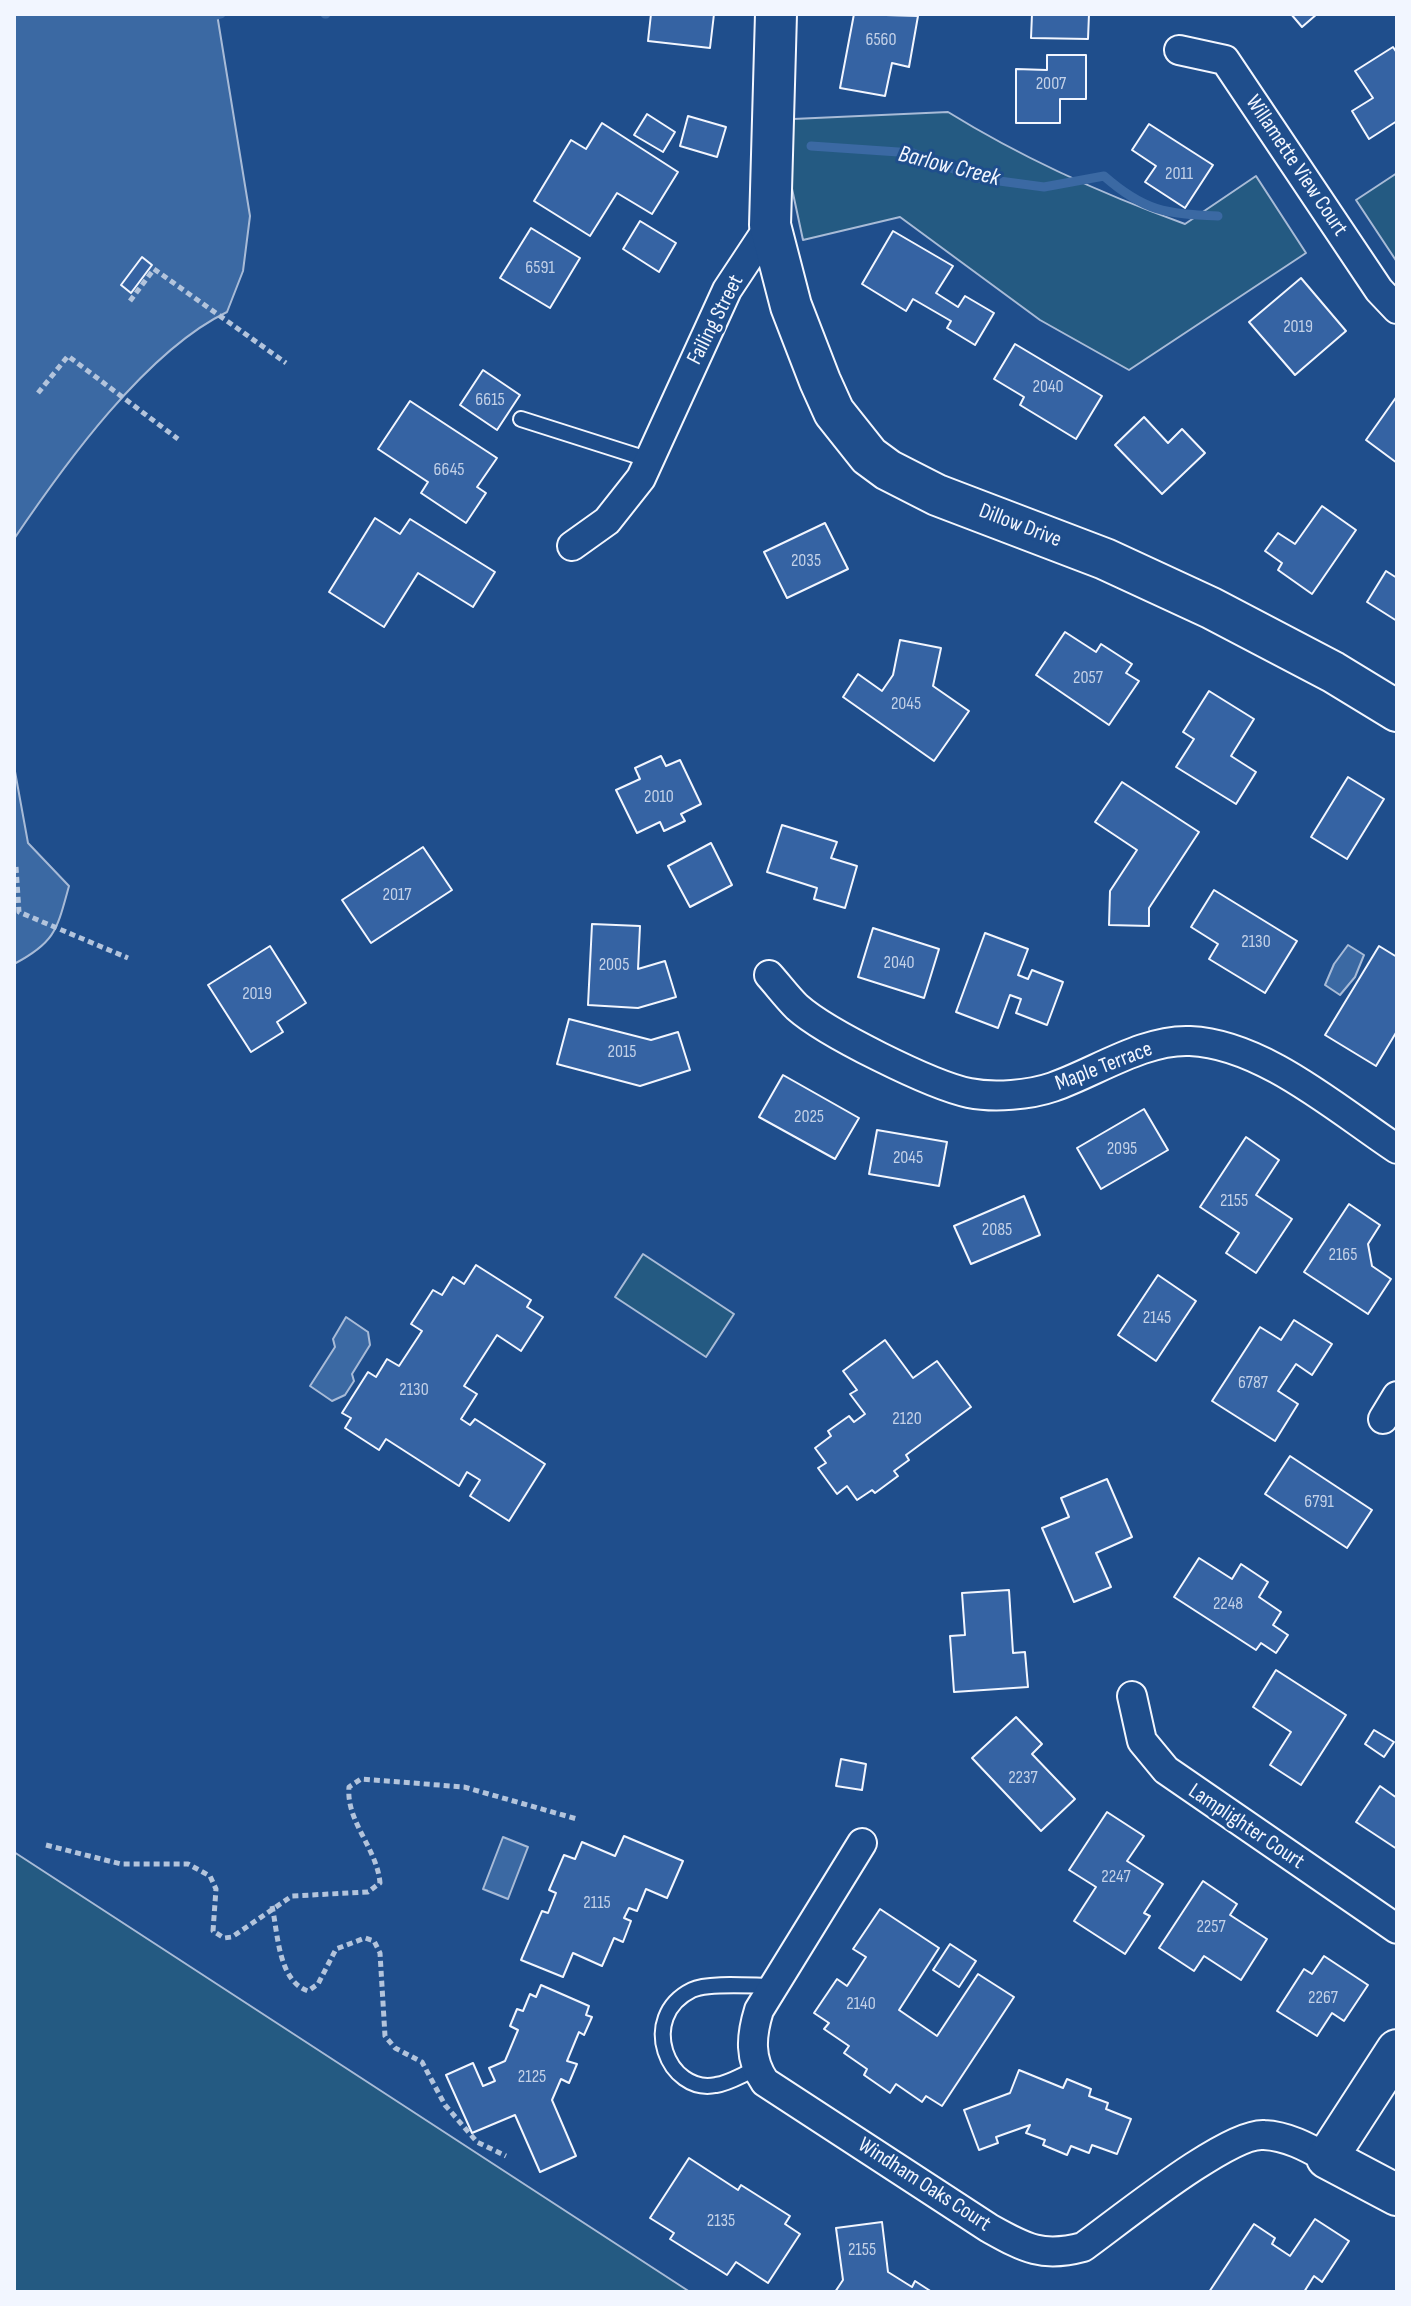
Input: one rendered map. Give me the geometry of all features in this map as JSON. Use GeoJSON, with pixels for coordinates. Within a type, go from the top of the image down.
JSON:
{"type":"FeatureCollection","features":[{"type":"Feature","properties":{"kind":"street"},"geometry":{"type":"LineString","coordinates":[[770,225],[776,14]]}},
{"type":"Feature","properties":{"kind":"street","name":"Willamette View Court"},"geometry":{"type":"LineString","coordinates":[[1179,50],[1225,60],[1379,290],[1397,309]]}},
{"type":"Feature","properties":{"kind":"street","name":"Failing Street"},"geometry":{"type":"LineString","coordinates":[[572,546],[607,521],[641,478],[727,290],[770,225]]}},
{"type":"Feature","properties":{"kind":"street","name":"Dillow Drive"},"geometry":{"type":"LineString","coordinates":[[770,225],[791,306],[834,412],[878,463],[937,495],[1160,583],[1274,640],[1397,711]]}},
{"type":"Feature","properties":{"kind":"street","name":"Maple Terrace"},"geometry":{"type":"LineString","coordinates":[[769,975],[798,1008],[890,1062],[969,1093],[1014,1094],[1051,1088],[1154,1047],[1188,1041],[1231,1048],[1272,1066],[1397,1149]]}},
{"type":"Feature","properties":{"kind":"street","name":"Lamplighter Court"},"geometry":{"type":"LineString","coordinates":[[1132,1696],[1142,1741],[1166,1770],[1397,1929]]}},
{"type":"Feature","properties":{"kind":"street"},"geometry":{"type":"LineString","coordinates":[[756,2069],[752,2031],[772,1986],[862,1843]]}},
{"type":"Feature","properties":{"kind":"street"},"geometry":{"type":"LineString","coordinates":[[1397,2050],[1327,2158],[1397,2195]]}},
{"type":"Feature","properties":{"kind":"street","name":"Windham Oaks Court"},"geometry":{"type":"LineString","coordinates":[[756,2069],[765,2082],[989,2228],[1026,2248],[1058,2254],[1083,2247],[1229,2144],[1261,2134],[1294,2141],[1327,2158]]}},
{"type":"Feature","properties":{"kind":"lane"},"geometry":{"type":"LineString","coordinates":[[521,419],[650,460]]}},
{"type":"Feature","properties":{"kind":"lane"},"geometry":{"type":"LineString","coordinates":[[756,2069],[713,2086],[691,2081],[671,2064],[662,2046],[662,2026],[670,2005],[695,1988],[772,1986]]}},
{"type":"Feature","properties":{"kind":"path"},"geometry":{"type":"LineString","coordinates":[[130,301],[154,269],[286,363]]}},
{"type":"Feature","properties":{"kind":"path"},"geometry":{"type":"LineString","coordinates":[[38,393],[68,356],[178,439]]}},
{"type":"Feature","properties":{"kind":"path"},"geometry":{"type":"LineString","coordinates":[[16,867],[19,912],[128,958]]}},
{"type":"Feature","properties":{"kind":"path"},"geometry":{"type":"LineString","coordinates":[[46,1845],[121,1864],[188,1864],[210,1876],[216,1889],[213,1931],[224,1938],[232,1937],[272,1906],[292,1896],[368,1892],[380,1883],[379,1869],[348,1804],[349,1787],[361,1779],[464,1787],[577,1819]]}},
{"type":"Feature","properties":{"kind":"path"},"geometry":{"type":"LineString","coordinates":[[272,1906],[287,1974],[298,1988],[308,1991],[318,1984],[336,1949],[365,1938],[374,1941],[380,1953],[385,2036],[395,2048],[422,2062],[445,2105],[477,2142],[506,2156]]}},
{"type":"Feature","properties":{"kind":"shaded area"},"geometry":{"type":"Polygon","coordinates":[[[14,14],[217,14],[250,216],[243,271],[227,312],[197,330],[137,381],[82,445],[14,539],[14,14]]]}},
{"type":"Feature","properties":{"kind":"shaded area"},"geometry":{"type":"Polygon","coordinates":[[[948,112],[1064,174],[1185,224],[1256,176],[1306,253],[1129,370],[1040,320],[900,217],[803,240],[791,184],[793,119],[948,112]]]}},
{"type":"Feature","properties":{"kind":"shaded area"},"geometry":{"type":"Polygon","coordinates":[[[1397,173],[1397,262],[1356,200],[1397,173]]]}},
{"type":"Feature","properties":{"kind":"shaded area"},"geometry":{"type":"Polygon","coordinates":[[[14,766],[28,843],[69,886],[53,933],[39,949],[14,964],[14,766]]]}},
{"type":"Feature","properties":{"kind":"shaded area"},"geometry":{"type":"Polygon","coordinates":[[[1348,945],[1364,955],[1355,977],[1340,995],[1325,985],[1334,964],[1348,945]]]}},
{"type":"Feature","properties":{"kind":"shaded area"},"geometry":{"type":"Polygon","coordinates":[[[643,1254],[734,1314],[706,1357],[615,1297],[643,1254]]]}},
{"type":"Feature","properties":{"kind":"shaded area"},"geometry":{"type":"Polygon","coordinates":[[[346,1317],[368,1332],[370,1345],[352,1374],[354,1381],[345,1395],[332,1401],[310,1386],[335,1347],[333,1339],[346,1317]]]}},
{"type":"Feature","properties":{"kind":"shaded area"},"geometry":{"type":"Polygon","coordinates":[[[503,1837],[528,1847],[508,1899],[483,1889],[503,1837]]]}},
{"type":"Feature","properties":{"kind":"shaded area"},"geometry":{"type":"Polygon","coordinates":[[[14,1852],[690,2292],[14,2292],[14,1852]]]}},
{"type":"Feature","properties":{"kind":"building"},"geometry":{"type":"Polygon","coordinates":[[[651,14],[714,14],[710,48],[648,41],[651,14]]]}},
{"type":"Feature","properties":{"kind":"building"},"geometry":{"type":"Polygon","coordinates":[[[854,14],[918,16],[909,67],[892,63],[885,96],[840,88],[854,14]]]}},
{"type":"Feature","properties":{"kind":"building"},"geometry":{"type":"Polygon","coordinates":[[[1032,14],[1089,14],[1088,39],[1031,38],[1032,14]]]}},
{"type":"Feature","properties":{"kind":"building"},"geometry":{"type":"Polygon","coordinates":[[[1291,14],[1317,14],[1302,27],[1291,14]]]}},
{"type":"Feature","properties":{"kind":"building"},"geometry":{"type":"Polygon","coordinates":[[[1393,47],[1397,53],[1397,121],[1369,139],[1352,111],[1373,98],[1355,71],[1393,47]]]}},
{"type":"Feature","properties":{"kind":"building"},"geometry":{"type":"Polygon","coordinates":[[[1047,55],[1086,55],[1086,99],[1060,99],[1060,123],[1016,123],[1016,69],[1047,70],[1047,55]]]}},
{"type":"Feature","properties":{"kind":"building"},"geometry":{"type":"Polygon","coordinates":[[[647,114],[675,132],[663,152],[634,135],[647,114]]]}},
{"type":"Feature","properties":{"kind":"building"},"geometry":{"type":"Polygon","coordinates":[[[688,116],[726,127],[717,157],[680,146],[688,116]]]}},
{"type":"Feature","properties":{"kind":"building"},"geometry":{"type":"Polygon","coordinates":[[[602,123],[678,172],[652,214],[617,193],[590,236],[534,201],[571,140],[586,149],[602,123]]]}},
{"type":"Feature","properties":{"kind":"building"},"geometry":{"type":"Polygon","coordinates":[[[1149,124],[1213,165],[1185,208],[1145,182],[1156,166],[1132,150],[1149,124]]]}},
{"type":"Feature","properties":{"kind":"building"},"geometry":{"type":"Polygon","coordinates":[[[640,221],[676,243],[659,272],[623,249],[640,221]]]}},
{"type":"Feature","properties":{"kind":"building"},"geometry":{"type":"Polygon","coordinates":[[[531,228],[580,258],[550,308],[500,278],[531,228]]]}},
{"type":"Feature","properties":{"kind":"building"},"geometry":{"type":"Polygon","coordinates":[[[893,231],[953,266],[936,293],[958,307],[965,296],[994,313],[975,345],[947,328],[951,321],[913,299],[906,311],[862,284],[893,231]]]}},
{"type":"Feature","properties":{"kind":"building"},"geometry":{"type":"Polygon","coordinates":[[[142,257],[152,265],[131,293],[121,285],[142,257]]]}},
{"type":"Feature","properties":{"kind":"building"},"geometry":{"type":"Polygon","coordinates":[[[1301,278],[1346,331],[1295,375],[1249,322],[1301,278]]]}},
{"type":"Feature","properties":{"kind":"building"},"geometry":{"type":"Polygon","coordinates":[[[1015,344],[1102,396],[1076,439],[1020,405],[1024,397],[994,379],[1015,344]]]}},
{"type":"Feature","properties":{"kind":"building"},"geometry":{"type":"Polygon","coordinates":[[[483,370],[520,395],[497,430],[460,405],[483,370]]]}},
{"type":"Feature","properties":{"kind":"building"},"geometry":{"type":"Polygon","coordinates":[[[1397,396],[1397,463],[1366,440],[1397,396]]]}},
{"type":"Feature","properties":{"kind":"building"},"geometry":{"type":"Polygon","coordinates":[[[410,401],[497,458],[477,487],[486,493],[466,523],[421,493],[428,482],[378,449],[410,401]]]}},
{"type":"Feature","properties":{"kind":"building"},"geometry":{"type":"Polygon","coordinates":[[[1144,417],[1168,443],[1182,429],[1205,453],[1162,494],[1115,445],[1144,417]]]}},
{"type":"Feature","properties":{"kind":"building"},"geometry":{"type":"Polygon","coordinates":[[[1322,506],[1356,530],[1312,594],[1278,570],[1282,563],[1265,551],[1278,533],[1295,544],[1322,506]]]}},
{"type":"Feature","properties":{"kind":"building"},"geometry":{"type":"Polygon","coordinates":[[[375,518],[400,534],[410,519],[495,572],[473,607],[418,573],[384,627],[329,592],[375,518]]]}},
{"type":"Feature","properties":{"kind":"building"},"geometry":{"type":"Polygon","coordinates":[[[825,523],[848,569],[787,598],[764,552],[825,523]]]}},
{"type":"Feature","properties":{"kind":"building"},"geometry":{"type":"Polygon","coordinates":[[[1386,571],[1397,578],[1397,621],[1367,602],[1386,571]]]}},
{"type":"Feature","properties":{"kind":"building"},"geometry":{"type":"Polygon","coordinates":[[[1065,632],[1096,652],[1101,644],[1132,664],[1126,673],[1139,681],[1109,725],[1036,675],[1065,632]]]}},
{"type":"Feature","properties":{"kind":"building"},"geometry":{"type":"Polygon","coordinates":[[[900,640],[941,648],[933,686],[969,711],[934,761],[843,697],[858,674],[882,691],[893,675],[900,640]]]}},
{"type":"Feature","properties":{"kind":"building"},"geometry":{"type":"Polygon","coordinates":[[[1209,691],[1254,719],[1231,756],[1256,772],[1236,804],[1176,767],[1194,739],[1183,732],[1209,691]]]}},
{"type":"Feature","properties":{"kind":"building"},"geometry":{"type":"Polygon","coordinates":[[[661,756],[666,766],[680,760],[701,804],[681,814],[685,821],[664,831],[660,822],[637,833],[616,790],[640,779],[635,768],[661,756]]]}},
{"type":"Feature","properties":{"kind":"building"},"geometry":{"type":"Polygon","coordinates":[[[1348,777],[1384,799],[1347,859],[1311,837],[1348,777]]]}},
{"type":"Feature","properties":{"kind":"building"},"geometry":{"type":"Polygon","coordinates":[[[1122,782],[1199,832],[1149,908],[1149,926],[1109,925],[1110,891],[1137,850],[1095,822],[1122,782]]]}},
{"type":"Feature","properties":{"kind":"building"},"geometry":{"type":"Polygon","coordinates":[[[782,825],[837,842],[831,858],[857,866],[845,908],[814,899],[817,888],[767,872],[782,825]]]}},
{"type":"Feature","properties":{"kind":"building"},"geometry":{"type":"Polygon","coordinates":[[[711,843],[732,885],[690,907],[668,866],[711,843]]]}},
{"type":"Feature","properties":{"kind":"building"},"geometry":{"type":"Polygon","coordinates":[[[423,847],[452,890],[371,943],[342,900],[423,847]]]}},
{"type":"Feature","properties":{"kind":"building"},"geometry":{"type":"Polygon","coordinates":[[[1214,890],[1297,941],[1265,993],[1209,959],[1218,944],[1191,927],[1214,890]]]}},
{"type":"Feature","properties":{"kind":"building"},"geometry":{"type":"Polygon","coordinates":[[[592,924],[640,926],[638,969],[665,961],[676,997],[638,1008],[588,1005],[592,924]]]}},
{"type":"Feature","properties":{"kind":"building"},"geometry":{"type":"Polygon","coordinates":[[[873,928],[939,949],[924,998],[858,977],[873,928]]]}},
{"type":"Feature","properties":{"kind":"building"},"geometry":{"type":"Polygon","coordinates":[[[985,933],[1028,949],[1018,975],[1028,979],[1032,970],[1063,982],[1047,1025],[1016,1013],[1021,999],[1010,995],[998,1028],[956,1012],[985,933]]]}},
{"type":"Feature","properties":{"kind":"building"},"geometry":{"type":"Polygon","coordinates":[[[270,946],[306,1003],[277,1022],[283,1032],[251,1052],[208,985],[270,946]]]}},
{"type":"Feature","properties":{"kind":"building"},"geometry":{"type":"Polygon","coordinates":[[[1379,946],[1397,957],[1397,1031],[1376,1066],[1325,1035],[1379,946]]]}},
{"type":"Feature","properties":{"kind":"building"},"geometry":{"type":"Polygon","coordinates":[[[569,1019],[651,1040],[678,1032],[690,1070],[640,1086],[557,1064],[569,1019]]]}},
{"type":"Feature","properties":{"kind":"building"},"geometry":{"type":"Polygon","coordinates":[[[783,1075],[859,1118],[835,1159],[759,1117],[783,1075]]]}},
{"type":"Feature","properties":{"kind":"building"},"geometry":{"type":"Polygon","coordinates":[[[1144,1109],[1168,1150],[1101,1189],[1077,1148],[1144,1109]]]}},
{"type":"Feature","properties":{"kind":"building"},"geometry":{"type":"Polygon","coordinates":[[[877,1130],[947,1142],[939,1186],[869,1174],[877,1130]]]}},
{"type":"Feature","properties":{"kind":"building"},"geometry":{"type":"Polygon","coordinates":[[[1246,1137],[1279,1160],[1256,1195],[1292,1219],[1256,1273],[1226,1253],[1239,1233],[1200,1207],[1246,1137]]]}},
{"type":"Feature","properties":{"kind":"building"},"geometry":{"type":"Polygon","coordinates":[[[1024,1196],[1040,1235],[971,1264],[954,1226],[1024,1196]]]}},
{"type":"Feature","properties":{"kind":"building"},"geometry":{"type":"Polygon","coordinates":[[[1349,1204],[1380,1225],[1368,1244],[1372,1266],[1391,1279],[1368,1314],[1304,1272],[1349,1204]]]}},
{"type":"Feature","properties":{"kind":"building"},"geometry":{"type":"Polygon","coordinates":[[[476,1265],[531,1300],[527,1307],[543,1317],[521,1351],[497,1335],[464,1386],[477,1394],[461,1419],[470,1425],[475,1419],[545,1464],[509,1521],[470,1496],[480,1480],[467,1472],[459,1486],[386,1439],[379,1450],[345,1428],[351,1418],[342,1413],[368,1372],[376,1377],[387,1359],[399,1366],[422,1331],[411,1324],[433,1290],[442,1295],[453,1277],[464,1284],[476,1265]]]}},
{"type":"Feature","properties":{"kind":"building"},"geometry":{"type":"Polygon","coordinates":[[[1158,1275],[1196,1301],[1156,1361],[1118,1335],[1158,1275]]]}},
{"type":"Feature","properties":{"kind":"building"},"geometry":{"type":"Polygon","coordinates":[[[1294,1320],[1332,1344],[1312,1375],[1296,1364],[1278,1391],[1298,1404],[1275,1441],[1212,1401],[1260,1327],[1281,1340],[1294,1320]]]}},
{"type":"Feature","properties":{"kind":"building"},"geometry":{"type":"Polygon","coordinates":[[[885,1340],[913,1378],[937,1361],[971,1407],[906,1455],[909,1460],[894,1471],[898,1476],[875,1493],[872,1490],[857,1500],[847,1486],[837,1494],[818,1468],[826,1463],[815,1448],[831,1436],[828,1431],[849,1416],[854,1422],[865,1414],[850,1394],[857,1390],[843,1371],[885,1340]]]}},
{"type":"Feature","properties":{"kind":"building"},"geometry":{"type":"Polygon","coordinates":[[[1290,1456],[1372,1510],[1347,1548],[1265,1494],[1290,1456]]]}},
{"type":"Feature","properties":{"kind":"building"},"geometry":{"type":"Polygon","coordinates":[[[1107,1479],[1132,1537],[1096,1553],[1111,1587],[1074,1602],[1042,1528],[1069,1517],[1061,1498],[1107,1479]]]}},
{"type":"Feature","properties":{"kind":"building"},"geometry":{"type":"Polygon","coordinates":[[[1199,1558],[1232,1579],[1241,1564],[1268,1582],[1259,1597],[1281,1612],[1273,1625],[1288,1635],[1276,1653],[1261,1643],[1256,1650],[1174,1597],[1199,1558]]]}},
{"type":"Feature","properties":{"kind":"building"},"geometry":{"type":"Polygon","coordinates":[[[1009,1590],[1013,1653],[1025,1652],[1028,1687],[954,1692],[950,1636],[965,1635],[962,1593],[1009,1590]]]}},
{"type":"Feature","properties":{"kind":"building"},"geometry":{"type":"Polygon","coordinates":[[[1276,1670],[1346,1715],[1301,1785],[1270,1765],[1291,1732],[1253,1707],[1276,1670]]]}},
{"type":"Feature","properties":{"kind":"building"},"geometry":{"type":"Polygon","coordinates":[[[1016,1717],[1042,1744],[1032,1754],[1075,1799],[1041,1831],[972,1758],[1016,1717]]]}},
{"type":"Feature","properties":{"kind":"building"},"geometry":{"type":"Polygon","coordinates":[[[1374,1730],[1394,1742],[1384,1757],[1365,1744],[1374,1730]]]}},
{"type":"Feature","properties":{"kind":"building"},"geometry":{"type":"Polygon","coordinates":[[[841,1759],[866,1764],[862,1790],[836,1786],[841,1759]]]}},
{"type":"Feature","properties":{"kind":"building"},"geometry":{"type":"Polygon","coordinates":[[[1380,1786],[1397,1798],[1397,1849],[1356,1822],[1380,1786]]]}},
{"type":"Feature","properties":{"kind":"building"},"geometry":{"type":"Polygon","coordinates":[[[1107,1812],[1144,1836],[1127,1861],[1163,1884],[1144,1913],[1150,1916],[1125,1954],[1074,1921],[1096,1887],[1069,1870],[1107,1812]]]}},
{"type":"Feature","properties":{"kind":"building"},"geometry":{"type":"Polygon","coordinates":[[[624,1836],[683,1861],[667,1898],[646,1889],[637,1911],[629,1908],[624,1918],[631,1921],[623,1942],[614,1938],[602,1966],[573,1953],[563,1977],[521,1960],[542,1911],[548,1913],[556,1893],[549,1890],[564,1855],[575,1859],[582,1842],[615,1856],[624,1836]]]}},
{"type":"Feature","properties":{"kind":"building"},"geometry":{"type":"Polygon","coordinates":[[[1203,1881],[1237,1904],[1230,1915],[1267,1939],[1241,1980],[1204,1956],[1194,1971],[1159,1948],[1203,1881]]]}},
{"type":"Feature","properties":{"kind":"building"},"geometry":{"type":"Polygon","coordinates":[[[880,1909],[939,1948],[899,2010],[937,2036],[978,1974],[1014,1997],[942,2106],[926,2096],[922,2102],[896,2084],[890,2093],[864,2075],[867,2069],[844,2053],[849,2046],[824,2029],[829,2023],[814,2013],[837,1979],[847,1986],[866,1957],[853,1949],[880,1909]]]}},
{"type":"Feature","properties":{"kind":"building"},"geometry":{"type":"Polygon","coordinates":[[[950,1944],[976,1961],[959,1987],[933,1970],[950,1944]]]}},
{"type":"Feature","properties":{"kind":"building"},"geometry":{"type":"Polygon","coordinates":[[[1324,1956],[1368,1985],[1344,2021],[1332,2013],[1317,2036],[1277,2011],[1304,1969],[1312,1974],[1324,1956]]]}},
{"type":"Feature","properties":{"kind":"building"},"geometry":{"type":"Polygon","coordinates":[[[541,1985],[589,2006],[586,2015],[592,2017],[584,2035],[579,2032],[567,2061],[577,2064],[569,2083],[561,2079],[552,2100],[576,2156],[540,2172],[515,2115],[472,2133],[446,2075],[473,2063],[483,2086],[495,2081],[489,2068],[505,2061],[518,2030],[510,2026],[517,2009],[523,2011],[530,1994],[536,1997],[541,1985]]]}},
{"type":"Feature","properties":{"kind":"building"},"geometry":{"type":"Polygon","coordinates":[[[1019,2070],[1063,2088],[1067,2079],[1091,2089],[1089,2096],[1108,2103],[1106,2109],[1131,2119],[1117,2154],[1092,2145],[1089,2153],[1071,2146],[1067,2155],[1043,2145],[1045,2140],[1026,2133],[1030,2125],[996,2137],[998,2143],[979,2150],[964,2110],[1010,2093],[1019,2070]]]}},
{"type":"Feature","properties":{"kind":"building"},"geometry":{"type":"Polygon","coordinates":[[[689,2158],[738,2190],[741,2185],[790,2216],[785,2224],[800,2234],[768,2283],[736,2262],[727,2275],[670,2239],[674,2233],[650,2218],[689,2158]]]}},
{"type":"Feature","properties":{"kind":"building"},"geometry":{"type":"Polygon","coordinates":[[[1315,2219],[1349,2241],[1322,2282],[1314,2276],[1304,2292],[1209,2292],[1254,2224],[1275,2238],[1272,2244],[1290,2256],[1315,2219]]]}},
{"type":"Feature","properties":{"kind":"building"},"geometry":{"type":"Polygon","coordinates":[[[882,2222],[888,2272],[912,2287],[915,2281],[932,2292],[835,2292],[843,2280],[836,2228],[882,2222]]]}},
{"type":"Feature","properties":{"kind":"waterway","name":"Barlow Creek"},"geometry":{"type":"LineString","coordinates":[[217,15],[221,14]]}},
{"type":"Feature","properties":{"kind":"waterway","name":"Barlow Creek"},"geometry":{"type":"LineString","coordinates":[[811,146],[913,153],[977,178],[1044,187],[1104,176],[1144,204],[1169,212],[1218,216]]}}]}
